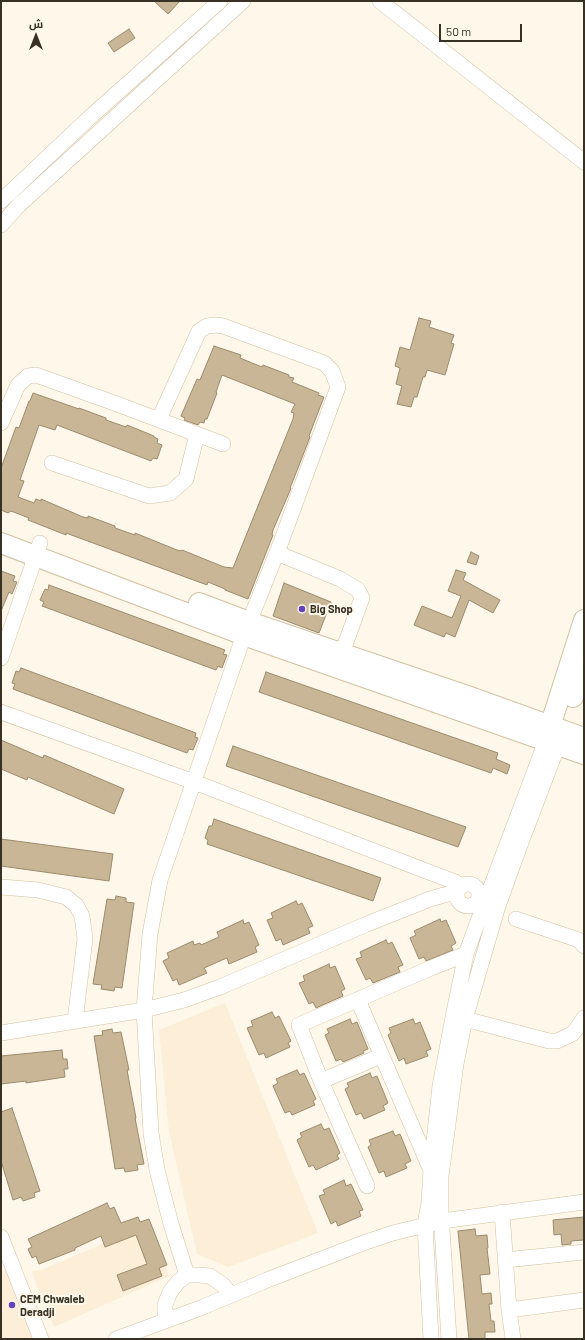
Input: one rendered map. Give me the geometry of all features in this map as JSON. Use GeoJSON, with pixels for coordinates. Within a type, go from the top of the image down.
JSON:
{"type":"FeatureCollection","features":[{"type":"Feature","properties":{"kind":"main road"},"geometry":{"type":"LineString","coordinates":[[1,529],[38,550],[246,628],[554,735],[584,738]]}},
{"type":"Feature","properties":{"kind":"main road"},"geometry":{"type":"LineString","coordinates":[[1,543],[38,550]]}},
{"type":"Feature","properties":{"kind":"main road"},"geometry":{"type":"LineString","coordinates":[[554,735],[584,620]]}},
{"type":"Feature","properties":{"kind":"main road"},"geometry":{"type":"LineString","coordinates":[[246,628],[342,653],[554,735],[584,754]]}},
{"type":"Feature","properties":{"kind":"main road"},"geometry":{"type":"LineString","coordinates":[[554,735],[574,694],[584,667]]}},
{"type":"Feature","properties":{"kind":"street"},"geometry":{"type":"LineString","coordinates":[[1,201],[88,119],[220,1]]}},
{"type":"Feature","properties":{"kind":"street"},"geometry":{"type":"LineString","coordinates":[[1,225],[20,205],[243,1]]}},
{"type":"Feature","properties":{"kind":"street"},"geometry":{"type":"LineString","coordinates":[[380,1],[584,162]]}},
{"type":"Feature","properties":{"kind":"street"},"geometry":{"type":"LineString","coordinates":[[159,419],[199,331],[207,326],[223,326],[324,363],[332,371],[338,387],[277,553],[246,628],[160,880],[150,934],[144,1010],[151,1133],[171,1224],[187,1275]]}},
{"type":"Feature","properties":{"kind":"street"},"geometry":{"type":"LineString","coordinates":[[1,423],[18,385],[28,376],[36,375],[159,419],[223,444]]}},
{"type":"Feature","properties":{"kind":"street"},"geometry":{"type":"LineString","coordinates":[[52,463],[149,496],[170,493],[186,479],[197,434]]}},
{"type":"Feature","properties":{"kind":"street"},"geometry":{"type":"LineString","coordinates":[[1,658],[38,550]]}},
{"type":"Feature","properties":{"kind":"street"},"geometry":{"type":"LineString","coordinates":[[277,553],[340,579],[358,590],[362,598],[342,653]]}},
{"type":"Feature","properties":{"kind":"street"},"geometry":{"type":"LineString","coordinates":[[1,712],[194,782],[448,879],[459,889]]}},
{"type":"Feature","properties":{"kind":"street"},"geometry":{"type":"LineString","coordinates":[[449,1339],[442,1221],[441,1176],[456,1064],[488,902],[498,866],[554,735]]}},
{"type":"Feature","properties":{"kind":"street"},"geometry":{"type":"LineString","coordinates":[[1,887],[38,890],[66,897],[76,905],[82,916],[84,939],[75,1021]]}},
{"type":"Feature","properties":{"kind":"street"},"geometry":{"type":"LineString","coordinates":[[459,889],[458,900],[464,905],[467,906],[488,902]]}},
{"type":"Feature","properties":{"kind":"street"},"geometry":{"type":"LineString","coordinates":[[1,1033],[144,1010],[184,1000],[220,987],[416,905],[459,889]]}},
{"type":"Feature","properties":{"kind":"street"},"geometry":{"type":"LineString","coordinates":[[432,1339],[425,1224],[429,1203],[430,1169],[440,1086],[466,954],[488,902]]}},
{"type":"Feature","properties":{"kind":"street"},"geometry":{"type":"LineString","coordinates":[[516,919],[578,940],[584,946]]}},
{"type":"Feature","properties":{"kind":"street"},"geometry":{"type":"LineString","coordinates":[[367,1186],[321,1081],[299,1025],[466,954]]}},
{"type":"Feature","properties":{"kind":"street"},"geometry":{"type":"LineString","coordinates":[[358,1000],[430,1169]]}},
{"type":"Feature","properties":{"kind":"street"},"geometry":{"type":"LineString","coordinates":[[465,1019],[549,1041],[557,1041],[572,1034],[584,1018]]}},
{"type":"Feature","properties":{"kind":"street"},"geometry":{"type":"LineString","coordinates":[[321,1081],[381,1056]]}},
{"type":"Feature","properties":{"kind":"street"},"geometry":{"type":"LineString","coordinates":[[116,1339],[366,1242],[425,1224],[502,1212],[584,1202]]}},
{"type":"Feature","properties":{"kind":"street"},"geometry":{"type":"LineString","coordinates":[[502,1212],[509,1310],[513,1339]]}},
{"type":"Feature","properties":{"kind":"street"},"geometry":{"type":"LineString","coordinates":[[1,1237],[41,1339]]}},
{"type":"Feature","properties":{"kind":"street"},"geometry":{"type":"LineString","coordinates":[[505,1260],[584,1252]]}},
{"type":"Feature","properties":{"kind":"street"},"geometry":{"type":"LineString","coordinates":[[165,1321],[165,1305],[170,1292],[178,1282],[187,1275],[210,1276],[223,1285],[231,1295]]}},
{"type":"Feature","properties":{"kind":"street"},"geometry":{"type":"LineString","coordinates":[[509,1310],[584,1300]]}},
{"type":"Feature","properties":{"kind":"shaded area"},"geometry":{"type":"Polygon","coordinates":[[[225,1003],[318,1233],[228,1267],[197,1254],[169,1131],[159,1030],[225,1003]]]}},
{"type":"Feature","properties":{"kind":"shaded area"},"geometry":{"type":"Polygon","coordinates":[[[150,1224],[169,1276],[54,1327],[31,1271],[41,1270],[150,1224]]]}},
{"type":"Feature","properties":{"kind":"shaded area","name":"CEM Chwaleb Deradji"},"geometry":{"type":"Polygon","coordinates":[[[8,1269],[36,1339],[1,1339],[1,1272],[8,1269]]]}},
{"type":"Feature","properties":{"kind":"building"},"geometry":{"type":"Polygon","coordinates":[[[154,1],[180,1],[168,14],[154,1]]]}},
{"type":"Feature","properties":{"kind":"building"},"geometry":{"type":"Polygon","coordinates":[[[129,29],[135,38],[114,52],[108,43],[129,29]]]}},
{"type":"Feature","properties":{"kind":"building"},"geometry":{"type":"Polygon","coordinates":[[[419,318],[431,321],[429,327],[454,335],[451,343],[454,344],[445,375],[427,370],[425,377],[423,377],[417,397],[414,397],[411,407],[397,404],[402,386],[396,384],[400,368],[395,366],[400,347],[410,350],[419,318]]]}},
{"type":"Feature","properties":{"kind":"building"},"geometry":{"type":"Polygon","coordinates":[[[214,346],[241,355],[240,358],[262,367],[263,365],[289,375],[289,377],[294,378],[292,382],[319,393],[318,395],[324,397],[248,599],[208,582],[207,585],[66,533],[66,535],[28,520],[29,518],[11,511],[8,513],[1,510],[1,468],[16,427],[19,428],[33,393],[79,408],[126,427],[127,425],[154,436],[158,439],[157,443],[162,445],[157,459],[153,458],[151,461],[57,425],[55,430],[39,425],[20,480],[24,481],[18,497],[34,503],[36,499],[41,501],[41,499],[83,517],[88,518],[88,516],[115,526],[115,528],[135,535],[135,533],[224,567],[233,568],[293,419],[294,413],[291,412],[295,404],[222,375],[216,392],[217,393],[204,423],[200,422],[198,425],[184,420],[185,418],[181,416],[197,379],[200,380],[214,346]]]}},
{"type":"Feature","properties":{"kind":"building"},"geometry":{"type":"Polygon","coordinates":[[[471,552],[479,556],[476,565],[467,562],[471,552]]]}},
{"type":"Feature","properties":{"kind":"building"},"geometry":{"type":"Polygon","coordinates":[[[456,570],[466,573],[463,580],[500,600],[493,613],[469,600],[455,637],[446,633],[444,637],[414,625],[422,606],[452,618],[461,596],[448,591],[456,570]]]}},
{"type":"Feature","properties":{"kind":"building"},"geometry":{"type":"Polygon","coordinates":[[[1,571],[15,576],[13,581],[17,582],[12,594],[9,592],[1,611],[1,571]]]}},
{"type":"Feature","properties":{"kind":"building","name":"Big Shop"},"geometry":{"type":"Polygon","coordinates":[[[284,583],[331,602],[319,633],[273,616],[284,583]]]}},
{"type":"Feature","properties":{"kind":"building"},"geometry":{"type":"Polygon","coordinates":[[[49,585],[225,650],[223,654],[227,655],[222,668],[218,666],[216,670],[42,606],[44,602],[40,600],[45,589],[48,590],[49,585]]]}},
{"type":"Feature","properties":{"kind":"building"},"geometry":{"type":"Polygon","coordinates":[[[21,668],[196,733],[195,737],[198,738],[193,750],[189,749],[187,753],[13,689],[15,684],[12,683],[16,671],[19,672],[21,668]]]}},
{"type":"Feature","properties":{"kind":"building"},"geometry":{"type":"Polygon","coordinates":[[[266,672],[498,753],[496,759],[510,765],[507,774],[493,768],[491,773],[259,692],[266,672]]]}},
{"type":"Feature","properties":{"kind":"building"},"geometry":{"type":"Polygon","coordinates":[[[1,740],[43,758],[44,755],[124,789],[114,814],[28,777],[27,780],[1,769],[1,740]]]}},
{"type":"Feature","properties":{"kind":"building"},"geometry":{"type":"Polygon","coordinates":[[[233,746],[466,827],[458,847],[226,766],[233,746]]]}},
{"type":"Feature","properties":{"kind":"building"},"geometry":{"type":"Polygon","coordinates":[[[214,819],[381,878],[373,901],[207,844],[208,840],[205,838],[209,826],[212,826],[214,819]]]}},
{"type":"Feature","properties":{"kind":"building"},"geometry":{"type":"Polygon","coordinates":[[[1,839],[113,854],[109,881],[1,866],[1,839]]]}},
{"type":"Feature","properties":{"kind":"building"},"geometry":{"type":"Polygon","coordinates":[[[116,896],[126,898],[126,902],[134,903],[122,988],[115,987],[114,991],[101,989],[102,985],[93,984],[107,899],[115,900],[116,896]]]}},
{"type":"Feature","properties":{"kind":"building"},"geometry":{"type":"Polygon","coordinates":[[[296,901],[298,905],[302,903],[313,926],[308,928],[310,933],[283,945],[281,939],[276,941],[267,920],[273,918],[271,913],[296,901]]]}},
{"type":"Feature","properties":{"kind":"building"},"geometry":{"type":"Polygon","coordinates":[[[440,919],[441,922],[446,920],[456,943],[451,946],[453,950],[426,961],[424,957],[419,959],[410,938],[416,935],[414,931],[440,919]]]}},
{"type":"Feature","properties":{"kind":"building"},"geometry":{"type":"Polygon","coordinates":[[[243,920],[244,924],[249,922],[259,945],[255,947],[257,952],[229,964],[227,958],[222,960],[204,968],[207,973],[179,985],[177,979],[173,981],[163,961],[169,958],[167,953],[193,941],[194,945],[200,943],[201,945],[219,937],[217,932],[243,920]]]}},
{"type":"Feature","properties":{"kind":"building"},"geometry":{"type":"Polygon","coordinates":[[[386,940],[388,944],[392,942],[403,965],[398,967],[400,972],[373,983],[370,978],[366,980],[356,959],[362,957],[360,952],[386,940]]]}},
{"type":"Feature","properties":{"kind":"building"},"geometry":{"type":"Polygon","coordinates":[[[329,964],[330,968],[335,966],[345,989],[341,991],[343,996],[316,1008],[313,1002],[309,1004],[299,983],[305,981],[303,976],[329,964]]]}},
{"type":"Feature","properties":{"kind":"building"},"geometry":{"type":"Polygon","coordinates":[[[272,1012],[275,1018],[279,1016],[291,1041],[288,1043],[290,1047],[266,1058],[264,1053],[259,1055],[247,1028],[253,1026],[251,1021],[272,1012]]]}},
{"type":"Feature","properties":{"kind":"building"},"geometry":{"type":"Polygon","coordinates":[[[350,1019],[352,1024],[357,1022],[368,1049],[363,1051],[364,1053],[343,1062],[341,1059],[336,1061],[325,1035],[329,1033],[327,1029],[350,1019]]]}},
{"type":"Feature","properties":{"kind":"building"},"geometry":{"type":"Polygon","coordinates":[[[413,1019],[415,1024],[420,1022],[431,1049],[426,1051],[428,1056],[406,1064],[404,1058],[399,1061],[388,1035],[391,1033],[389,1028],[413,1019]]]}},
{"type":"Feature","properties":{"kind":"building"},"geometry":{"type":"Polygon","coordinates":[[[112,1029],[113,1033],[121,1032],[129,1070],[127,1070],[144,1164],[137,1165],[138,1170],[125,1172],[124,1168],[115,1169],[94,1036],[103,1035],[102,1031],[112,1029]]]}},
{"type":"Feature","properties":{"kind":"building"},"geometry":{"type":"Polygon","coordinates":[[[62,1050],[63,1059],[67,1059],[68,1069],[64,1069],[65,1077],[26,1083],[26,1081],[1,1084],[1,1056],[62,1050]]]}},
{"type":"Feature","properties":{"kind":"building"},"geometry":{"type":"Polygon","coordinates":[[[297,1070],[300,1075],[304,1073],[316,1099],[313,1101],[315,1105],[292,1115],[290,1111],[285,1113],[273,1086],[278,1083],[276,1079],[297,1070]]]}},
{"type":"Feature","properties":{"kind":"building"},"geometry":{"type":"Polygon","coordinates":[[[370,1073],[372,1078],[377,1076],[388,1103],[383,1106],[385,1110],[364,1119],[361,1113],[356,1115],[345,1089],[349,1087],[347,1083],[370,1073]]]}},
{"type":"Feature","properties":{"kind":"building"},"geometry":{"type":"Polygon","coordinates":[[[12,1108],[40,1191],[34,1193],[35,1197],[23,1201],[21,1197],[13,1200],[1,1161],[1,1112],[12,1108]]]}},
{"type":"Feature","properties":{"kind":"building"},"geometry":{"type":"Polygon","coordinates":[[[321,1124],[324,1130],[329,1128],[340,1153],[337,1155],[339,1159],[316,1170],[313,1165],[309,1167],[297,1140],[302,1137],[300,1133],[321,1124]]]}},
{"type":"Feature","properties":{"kind":"building"},"geometry":{"type":"Polygon","coordinates":[[[393,1131],[395,1136],[400,1134],[411,1161],[405,1164],[407,1168],[386,1177],[384,1171],[379,1173],[368,1147],[371,1145],[369,1140],[393,1131]]]}},
{"type":"Feature","properties":{"kind":"building"},"geometry":{"type":"Polygon","coordinates":[[[344,1180],[346,1186],[351,1184],[363,1210],[359,1211],[361,1216],[338,1226],[336,1221],[331,1224],[319,1196],[325,1194],[323,1190],[344,1180]]]}},
{"type":"Feature","properties":{"kind":"building"},"geometry":{"type":"Polygon","coordinates":[[[107,1203],[110,1209],[114,1207],[121,1223],[138,1217],[140,1222],[149,1219],[167,1265],[159,1268],[162,1276],[123,1291],[117,1275],[147,1264],[136,1235],[105,1247],[101,1236],[75,1248],[75,1250],[39,1264],[36,1256],[32,1258],[28,1249],[32,1247],[28,1239],[107,1203]]]}},
{"type":"Feature","properties":{"kind":"building"},"geometry":{"type":"Polygon","coordinates":[[[584,1217],[584,1240],[571,1241],[571,1244],[562,1245],[561,1234],[554,1235],[553,1220],[584,1217]]]}},
{"type":"Feature","properties":{"kind":"building"},"geometry":{"type":"Polygon","coordinates":[[[475,1229],[476,1236],[487,1235],[490,1274],[480,1275],[482,1294],[491,1293],[492,1304],[489,1304],[491,1321],[494,1321],[495,1332],[485,1332],[485,1339],[469,1339],[458,1231],[475,1229]]]}},
{"type":"Feature","properties":{"kind":"place","name":"Big Shop"},"geometry":{"type":"Point","coordinates":[302,609]}},
{"type":"Feature","properties":{"kind":"place","name":"CEM Chwaleb Deradji"},"geometry":{"type":"Point","coordinates":[12,1305]}}]}
